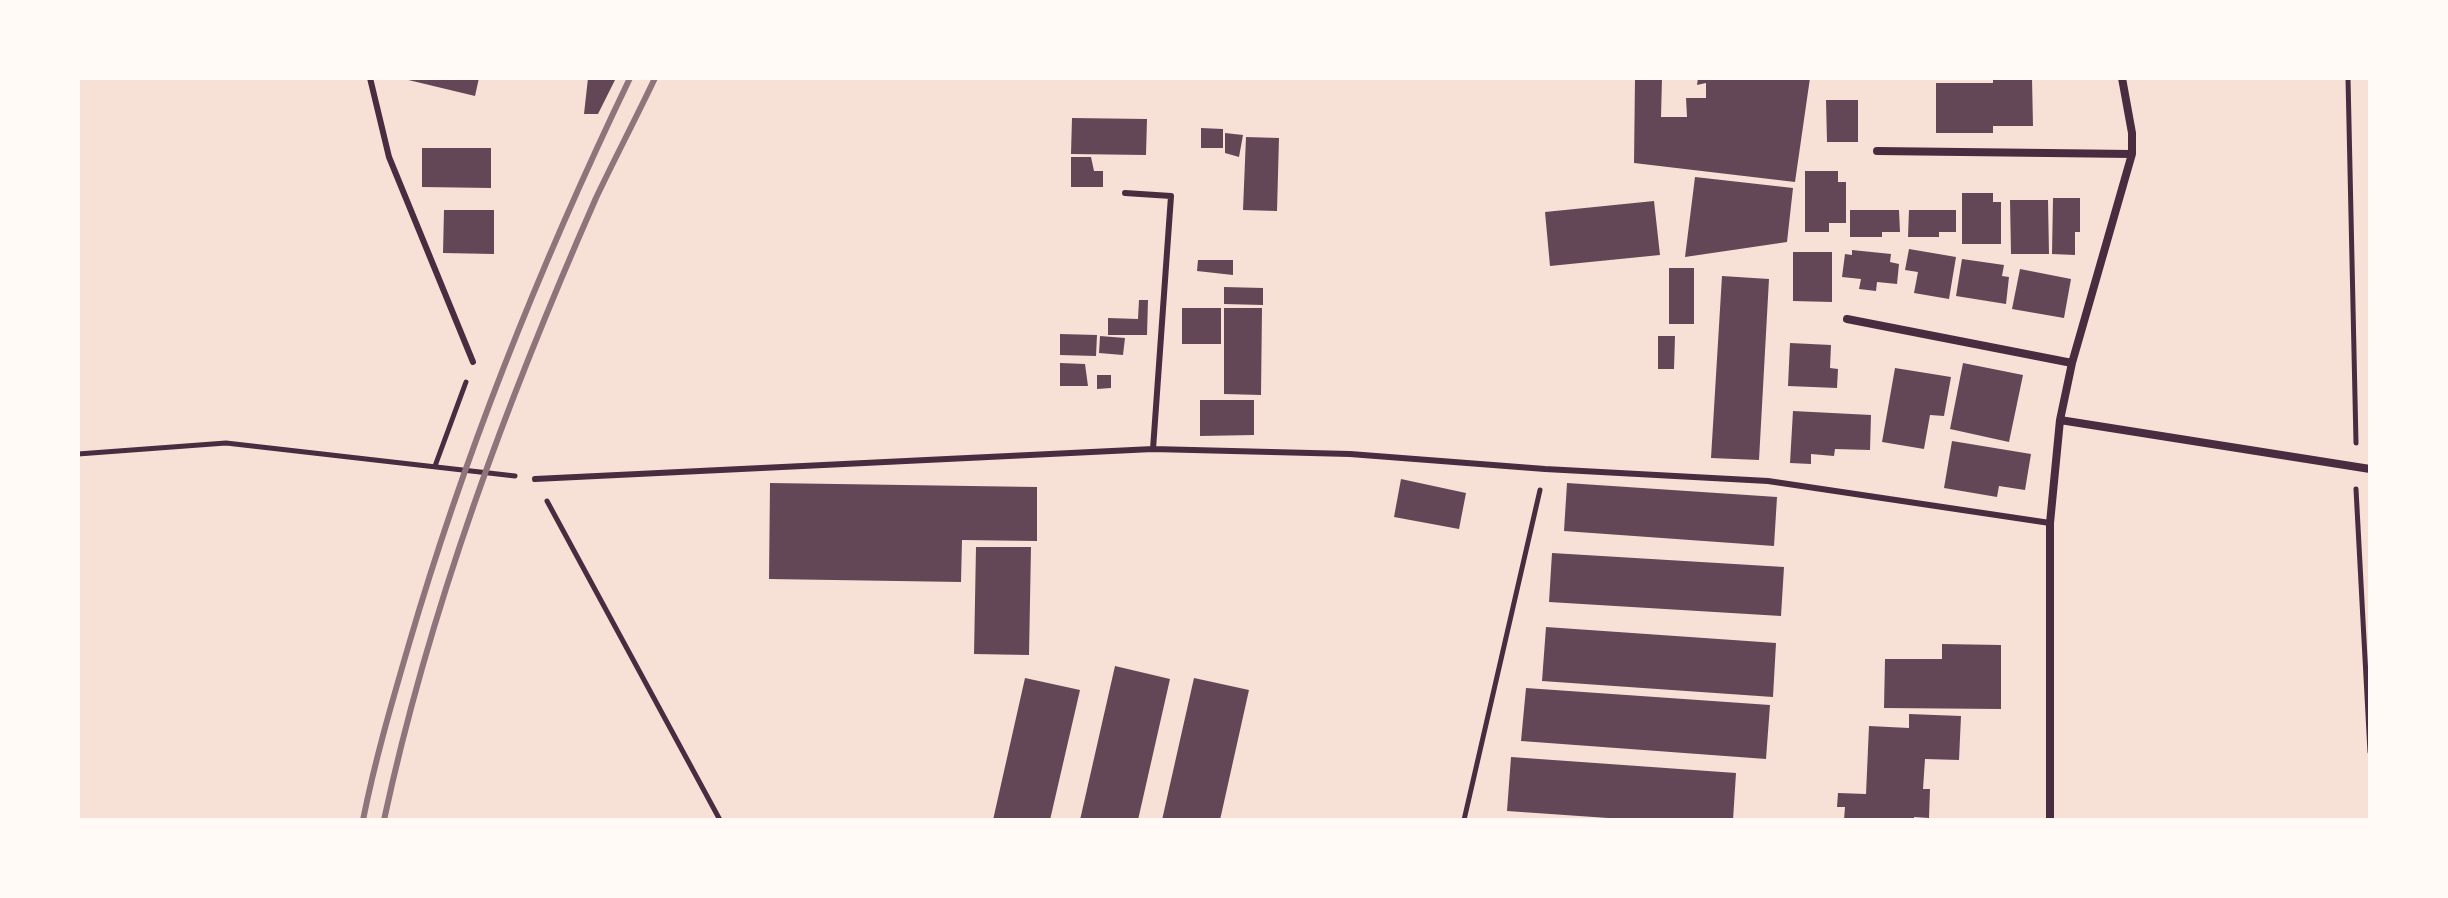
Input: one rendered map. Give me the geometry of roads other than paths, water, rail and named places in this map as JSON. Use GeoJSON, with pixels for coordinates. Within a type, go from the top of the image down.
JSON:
{"type":"FeatureCollection","features":[{"type":"Feature","properties":{"kind":"street"},"geometry":{"type":"LineString","coordinates":[[2050,820],[2050,523],[2060,420],[2072,363],[2132,154],[2132,133],[2122,78]]}},
{"type":"Feature","properties":{"kind":"street"},"geometry":{"type":"LineString","coordinates":[[1877,151],[2132,154]]}},
{"type":"Feature","properties":{"kind":"street"},"geometry":{"type":"LineString","coordinates":[[1847,319],[2072,363]]}},
{"type":"Feature","properties":{"kind":"street"},"geometry":{"type":"LineString","coordinates":[[2060,420],[2370,469]]}},
{"type":"Feature","properties":{"kind":"lane"},"geometry":{"type":"LineString","coordinates":[[370,78],[389,157],[473,362]]}},
{"type":"Feature","properties":{"kind":"lane"},"geometry":{"type":"LineString","coordinates":[[1125,193],[1171,196],[1153,449]]}},
{"type":"Feature","properties":{"kind":"lane"},"geometry":{"type":"LineString","coordinates":[[535,479],[1153,449],[1350,454],[1768,481],[2050,523]]}},
{"type":"Feature","properties":{"kind":"railway"},"geometry":{"type":"LineString","coordinates":[[363,820],[378,753],[409,644],[455,499],[536,286],[630,78]]}},
{"type":"Feature","properties":{"kind":"railway"},"geometry":{"type":"LineString","coordinates":[[384,820],[424,661],[502,426],[596,198],[655,78]]}}]}
